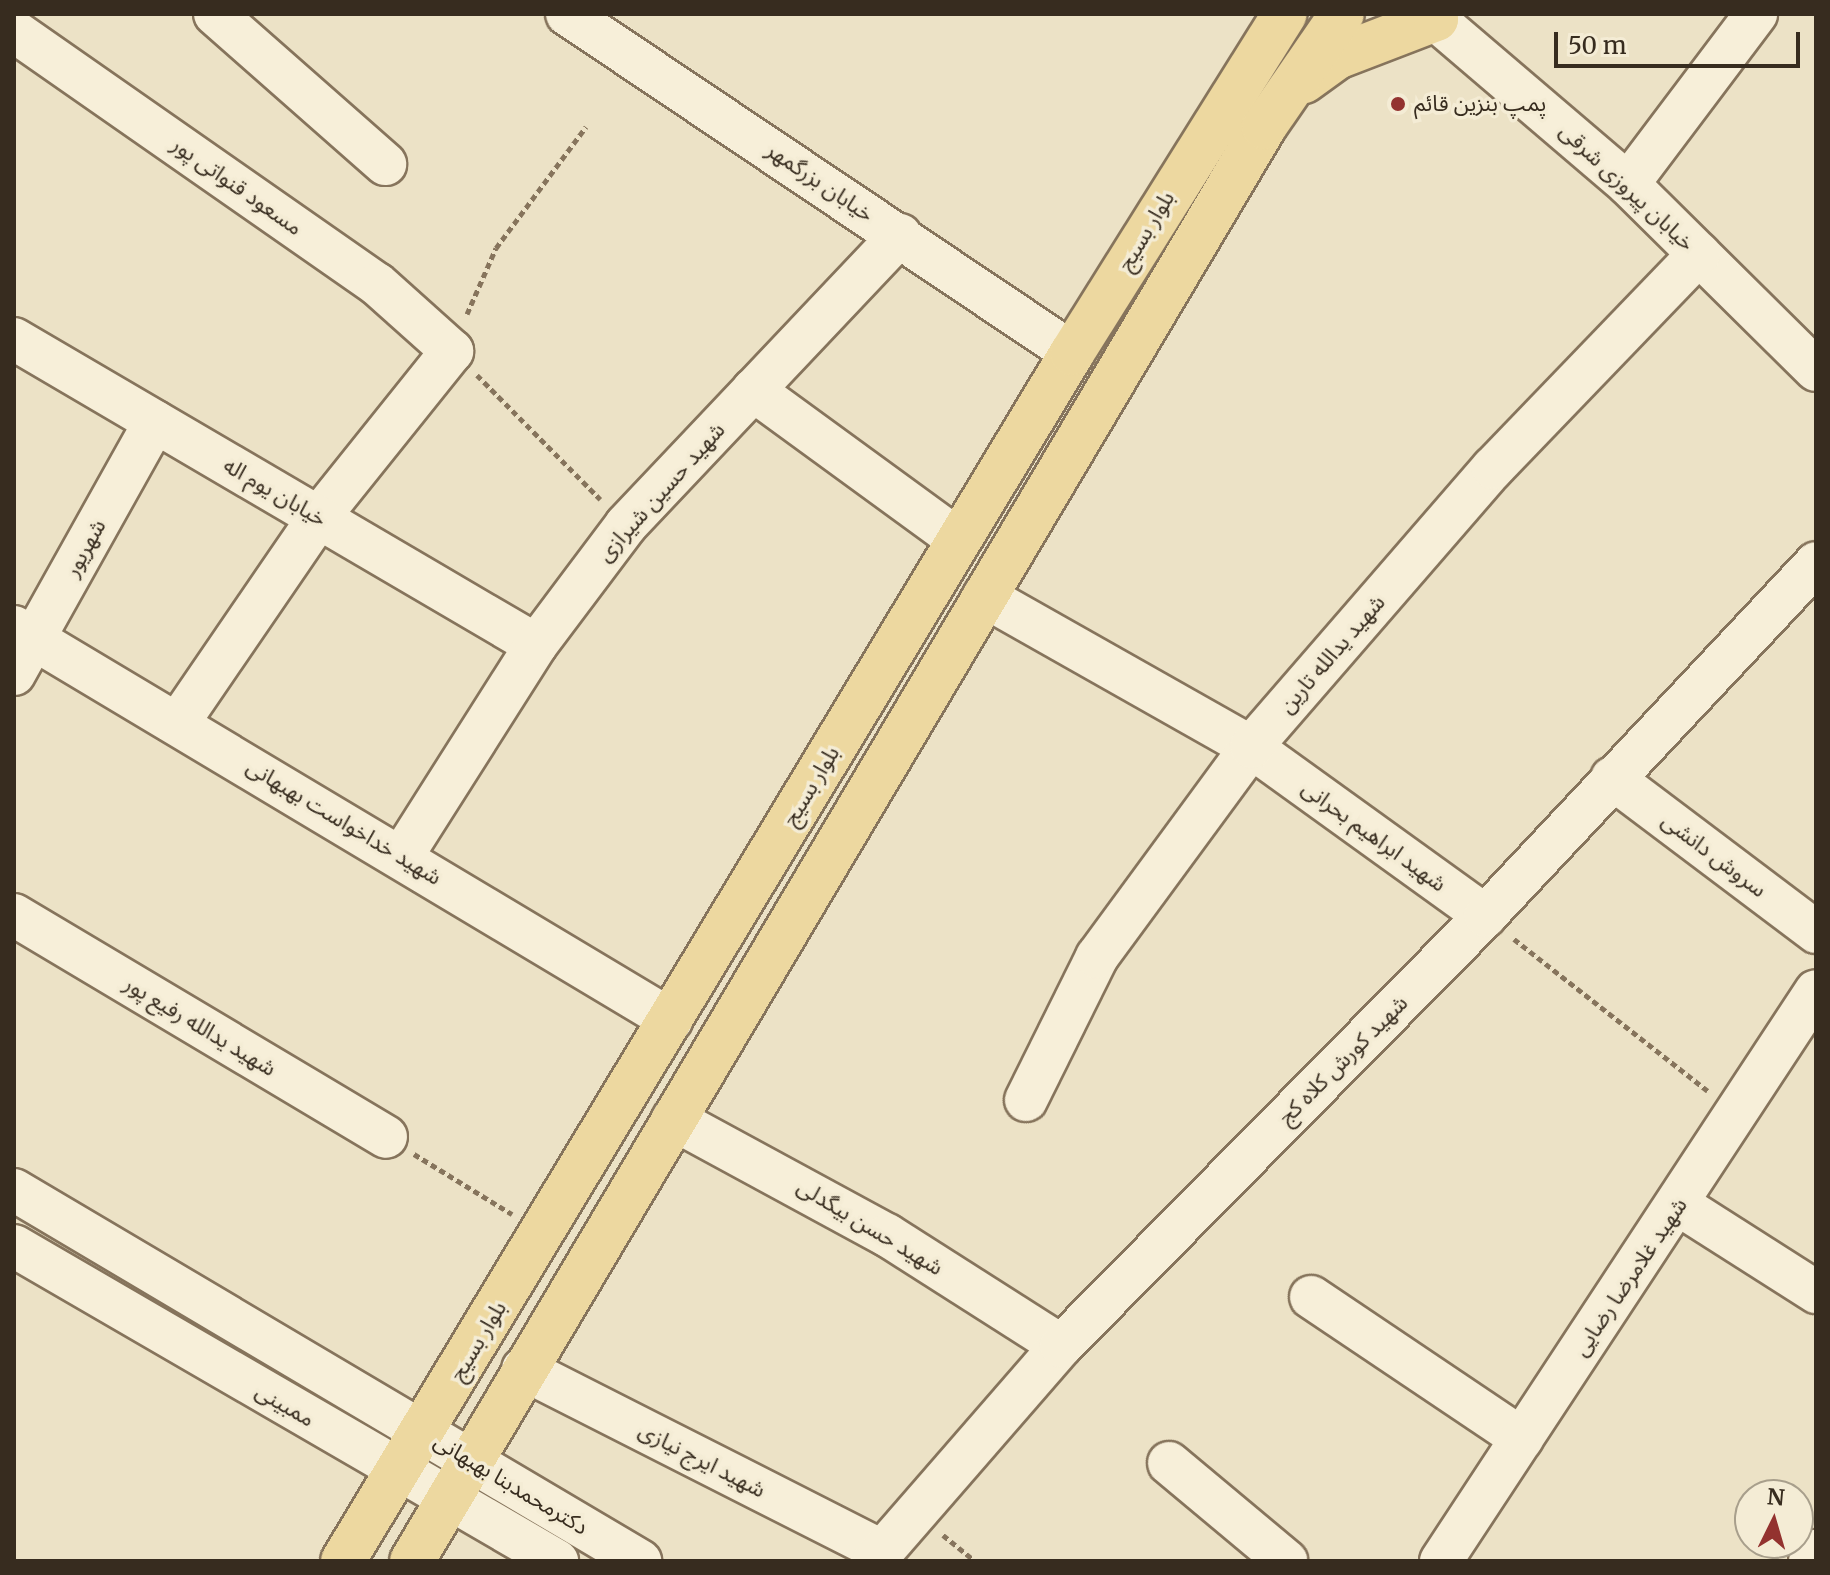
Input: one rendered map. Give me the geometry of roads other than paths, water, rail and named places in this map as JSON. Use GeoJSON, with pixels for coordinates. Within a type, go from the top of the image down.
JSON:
{"type":"FeatureCollection","features":[{"type":"Feature","properties":{"kind":"main road"},"geometry":{"type":"LineString","coordinates":[[1248,69],[1254,14]]}},
{"type":"Feature","properties":{"kind":"main road","name":"بلوار بسیج"},"geometry":{"type":"LineString","coordinates":[[343,1561],[1072,353],[1285,14]]}},
{"type":"Feature","properties":{"kind":"main road"},"geometry":{"type":"LineString","coordinates":[[412,1561],[469,1459],[984,596],[1292,89],[1342,14]]}},
{"type":"Feature","properties":{"kind":"main road"},"geometry":{"type":"LineString","coordinates":[[1292,89],[1337,57],[1433,16]]}},
{"type":"Feature","properties":{"kind":"street"},"geometry":{"type":"LineString","coordinates":[[215,14],[385,164]]}},
{"type":"Feature","properties":{"kind":"street","name":"خیابان بزرگمهر"},"geometry":{"type":"LineString","coordinates":[[567,14],[1072,353]]}},
{"type":"Feature","properties":{"kind":"street"},"geometry":{"type":"LineString","coordinates":[[1628,184],[1756,14]]}},
{"type":"Feature","properties":{"kind":"street","name":"خیابان پیروزی شرقی"},"geometry":{"type":"LineString","coordinates":[[1433,16],[1628,184],[1816,370]]}},
{"type":"Feature","properties":{"kind":"street","name":"مسعود قنواتی پور"},"geometry":{"type":"LineString","coordinates":[[14,31],[377,284],[452,351],[319,517]]}},
{"type":"Feature","properties":{"kind":"street","name":"شهید حسین شیرازی"},"geometry":{"type":"LineString","coordinates":[[402,856],[536,645],[626,525],[900,235]]}},
{"type":"Feature","properties":{"kind":"street","name":"شهید یدالله تارین"},"geometry":{"type":"LineString","coordinates":[[1026,1100],[1097,957],[1251,747],[1493,468],[1699,254]]}},
{"type":"Feature","properties":{"kind":"street","name":"خیابان یوم اله"},"geometry":{"type":"LineString","coordinates":[[14,339],[536,645]]}},
{"type":"Feature","properties":{"kind":"street"},"geometry":{"type":"LineString","coordinates":[[753,390],[959,540]]}},
{"type":"Feature","properties":{"kind":"street","name":"شهریور"},"geometry":{"type":"LineString","coordinates":[[21,646],[155,422]]}},
{"type":"Feature","properties":{"kind":"street"},"geometry":{"type":"LineString","coordinates":[[178,723],[319,517]]}},
{"type":"Feature","properties":{"kind":"street","name":"شهید کورش کلاه کج"},"geometry":{"type":"LineString","coordinates":[[878,1556],[1061,1346],[1485,916],[1816,563]]}},
{"type":"Feature","properties":{"kind":"street","name":"شهید ابراهیم بحرانی"},"geometry":{"type":"LineString","coordinates":[[984,596],[1251,747],[1485,916]]}},
{"type":"Feature","properties":{"kind":"street","name":"شهید خداخواست بهبهانی"},"geometry":{"type":"LineString","coordinates":[[21,646],[178,723],[671,1020]]}},
{"type":"Feature","properties":{"kind":"street","name":"سروش دانشی"},"geometry":{"type":"LineString","coordinates":[[1612,778],[1816,932]]}},
{"type":"Feature","properties":{"kind":"street","name":"شهید یدالله رفیع پور"},"geometry":{"type":"LineString","coordinates":[[14,915],[386,1137]]}},
{"type":"Feature","properties":{"kind":"street","name":"شهید غلامرضا رضایی"},"geometry":{"type":"LineString","coordinates":[[1441,1561],[1816,991]]}},
{"type":"Feature","properties":{"kind":"street","name":"شهید حسن بیگدلی"},"geometry":{"type":"LineString","coordinates":[[673,1119],[887,1235],[1061,1346]]}},
{"type":"Feature","properties":{"kind":"street"},"geometry":{"type":"LineString","coordinates":[[14,1190],[423,1431]]}},
{"type":"Feature","properties":{"kind":"street"},"geometry":{"type":"LineString","coordinates":[[1678,1204],[1816,1292]]}},
{"type":"Feature","properties":{"kind":"street","name":"ممبینی"},"geometry":{"type":"LineString","coordinates":[[14,1246],[447,1501],[557,1561]]}},
{"type":"Feature","properties":{"kind":"street"},"geometry":{"type":"LineString","coordinates":[[1311,1297],[1522,1439]]}},
{"type":"Feature","properties":{"kind":"street","name":"شهید ایرج نیازی"},"geometry":{"type":"LineString","coordinates":[[523,1369],[878,1556]]}},
{"type":"Feature","properties":{"kind":"street","name":"دکترمحمدبنا بهبهانی"},"geometry":{"type":"LineString","coordinates":[[423,1431],[640,1561]]}},
{"type":"Feature","properties":{"kind":"street"},"geometry":{"type":"LineString","coordinates":[[1169,1463],[1286,1561]]}},
{"type":"Feature","properties":{"kind":"street"},"geometry":{"type":"LineString","coordinates":[[1810,1561],[1816,1551]]}},
{"type":"Feature","properties":{"kind":"place","name":"پمپ بنزین قائم"},"geometry":{"type":"Point","coordinates":[1398,104]}}]}
